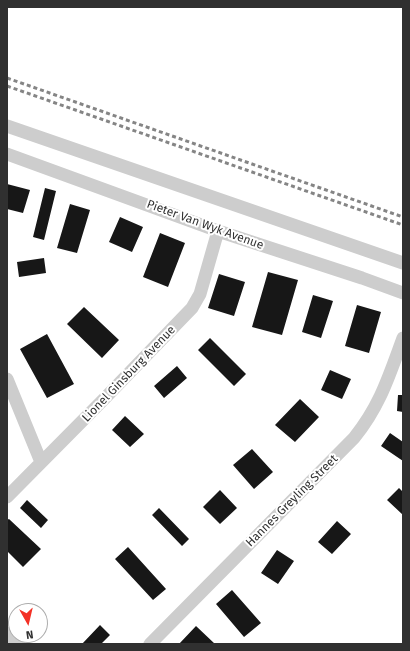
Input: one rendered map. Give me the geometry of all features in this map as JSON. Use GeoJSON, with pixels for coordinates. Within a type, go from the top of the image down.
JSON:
{"type":"FeatureCollection","features":[{"type":"Feature","properties":{"kind":"street"},"geometry":{"type":"LineString","coordinates":[[7,126],[403,263]]}},
{"type":"Feature","properties":{"kind":"street","name":"Pieter Van Wyk Avenue"},"geometry":{"type":"LineString","coordinates":[[7,154],[218,231],[403,293]]}},
{"type":"Feature","properties":{"kind":"street","name":"Lionel Ginsburg Avenue"},"geometry":{"type":"LineString","coordinates":[[7,497],[192,308],[200,294],[218,231]]}},
{"type":"Feature","properties":{"kind":"street","name":"Hannes Greyling Street"},"geometry":{"type":"LineString","coordinates":[[150,644],[364,426],[376,408],[403,338]]}},
{"type":"Feature","properties":{"kind":"street"},"geometry":{"type":"LineString","coordinates":[[7,379],[41,462]]}},
{"type":"Feature","properties":{"kind":"street"},"geometry":{"type":"LineString","coordinates":[[7,633],[19,644]]}},
{"type":"Feature","properties":{"kind":"building"},"geometry":{"type":"Polygon","coordinates":[[[7,184],[30,190],[23,213],[7,209],[7,184]]]}},
{"type":"Feature","properties":{"kind":"building"},"geometry":{"type":"Polygon","coordinates":[[[45,188],[56,191],[44,240],[33,237],[45,188]]]}},
{"type":"Feature","properties":{"kind":"building"},"geometry":{"type":"Polygon","coordinates":[[[70,204],[90,210],[77,253],[57,248],[70,204]]]}},
{"type":"Feature","properties":{"kind":"building"},"geometry":{"type":"Polygon","coordinates":[[[120,217],[143,227],[132,252],[109,242],[120,217]]]}},
{"type":"Feature","properties":{"kind":"building"},"geometry":{"type":"Polygon","coordinates":[[[160,233],[185,243],[168,287],[143,277],[160,233]]]}},
{"type":"Feature","properties":{"kind":"building"},"geometry":{"type":"Polygon","coordinates":[[[44,258],[46,273],[19,277],[17,262],[44,258]]]}},
{"type":"Feature","properties":{"kind":"building"},"geometry":{"type":"Polygon","coordinates":[[[268,272],[298,280],[282,335],[252,327],[268,272]]]}},
{"type":"Feature","properties":{"kind":"building"},"geometry":{"type":"Polygon","coordinates":[[[219,274],[245,282],[234,316],[208,308],[219,274]]]}},
{"type":"Feature","properties":{"kind":"building"},"geometry":{"type":"Polygon","coordinates":[[[313,295],[333,301],[321,338],[302,332],[313,295]]]}},
{"type":"Feature","properties":{"kind":"building"},"geometry":{"type":"Polygon","coordinates":[[[357,305],[381,312],[369,353],[345,346],[357,305]]]}},
{"type":"Feature","properties":{"kind":"building"},"geometry":{"type":"Polygon","coordinates":[[[84,307],[119,340],[102,358],[67,324],[84,307]]]}},
{"type":"Feature","properties":{"kind":"building"},"geometry":{"type":"Polygon","coordinates":[[[47,334],[74,384],[47,398],[20,349],[47,334]]]}},
{"type":"Feature","properties":{"kind":"building"},"geometry":{"type":"Polygon","coordinates":[[[210,338],[246,374],[234,386],[198,350],[210,338]]]}},
{"type":"Feature","properties":{"kind":"building"},"geometry":{"type":"Polygon","coordinates":[[[177,366],[187,378],[164,398],[154,386],[177,366]]]}},
{"type":"Feature","properties":{"kind":"building"},"geometry":{"type":"Polygon","coordinates":[[[330,370],[351,379],[342,399],[321,390],[330,370]]]}},
{"type":"Feature","properties":{"kind":"building"},"geometry":{"type":"Polygon","coordinates":[[[398,395],[403,395],[403,412],[397,411],[398,395]]]}},
{"type":"Feature","properties":{"kind":"building"},"geometry":{"type":"Polygon","coordinates":[[[300,399],[319,417],[295,442],[275,425],[300,399]]]}},
{"type":"Feature","properties":{"kind":"building"},"geometry":{"type":"Polygon","coordinates":[[[125,416],[144,434],[130,447],[112,430],[125,416]]]}},
{"type":"Feature","properties":{"kind":"building"},"geometry":{"type":"Polygon","coordinates":[[[390,433],[403,442],[403,461],[381,446],[390,433]]]}},
{"type":"Feature","properties":{"kind":"building"},"geometry":{"type":"Polygon","coordinates":[[[252,449],[273,472],[254,489],[233,465],[252,449]]]}},
{"type":"Feature","properties":{"kind":"building"},"geometry":{"type":"Polygon","coordinates":[[[399,488],[403,492],[403,515],[387,500],[399,488]]]}},
{"type":"Feature","properties":{"kind":"building"},"geometry":{"type":"Polygon","coordinates":[[[220,490],[237,508],[220,524],[203,507],[220,490]]]}},
{"type":"Feature","properties":{"kind":"building"},"geometry":{"type":"Polygon","coordinates":[[[27,500],[48,520],[41,528],[20,508],[27,500]]]}},
{"type":"Feature","properties":{"kind":"building"},"geometry":{"type":"Polygon","coordinates":[[[159,508],[189,539],[182,546],[152,515],[159,508]]]}},
{"type":"Feature","properties":{"kind":"building"},"geometry":{"type":"Polygon","coordinates":[[[9,519],[41,549],[23,567],[7,551],[7,520],[9,519]]]}},
{"type":"Feature","properties":{"kind":"building"},"geometry":{"type":"Polygon","coordinates":[[[337,521],[351,534],[332,554],[318,542],[337,521]]]}},
{"type":"Feature","properties":{"kind":"building"},"geometry":{"type":"Polygon","coordinates":[[[128,547],[166,589],[153,600],[115,559],[128,547]]]}},
{"type":"Feature","properties":{"kind":"building"},"geometry":{"type":"Polygon","coordinates":[[[277,550],[294,561],[278,584],[261,573],[277,550]]]}},
{"type":"Feature","properties":{"kind":"building"},"geometry":{"type":"Polygon","coordinates":[[[232,590],[261,623],[244,637],[216,604],[232,590]]]}},
{"type":"Feature","properties":{"kind":"building"},"geometry":{"type":"Polygon","coordinates":[[[100,625],[110,635],[101,644],[82,644],[100,625]]]}},
{"type":"Feature","properties":{"kind":"building"},"geometry":{"type":"Polygon","coordinates":[[[196,626],[215,644],[179,644],[196,626]]]}},
{"type":"Feature","properties":{"kind":"railway"},"geometry":{"type":"LineString","coordinates":[[7,78],[403,217]]}},
{"type":"Feature","properties":{"kind":"railway"},"geometry":{"type":"LineString","coordinates":[[7,86],[403,225]]}}]}
